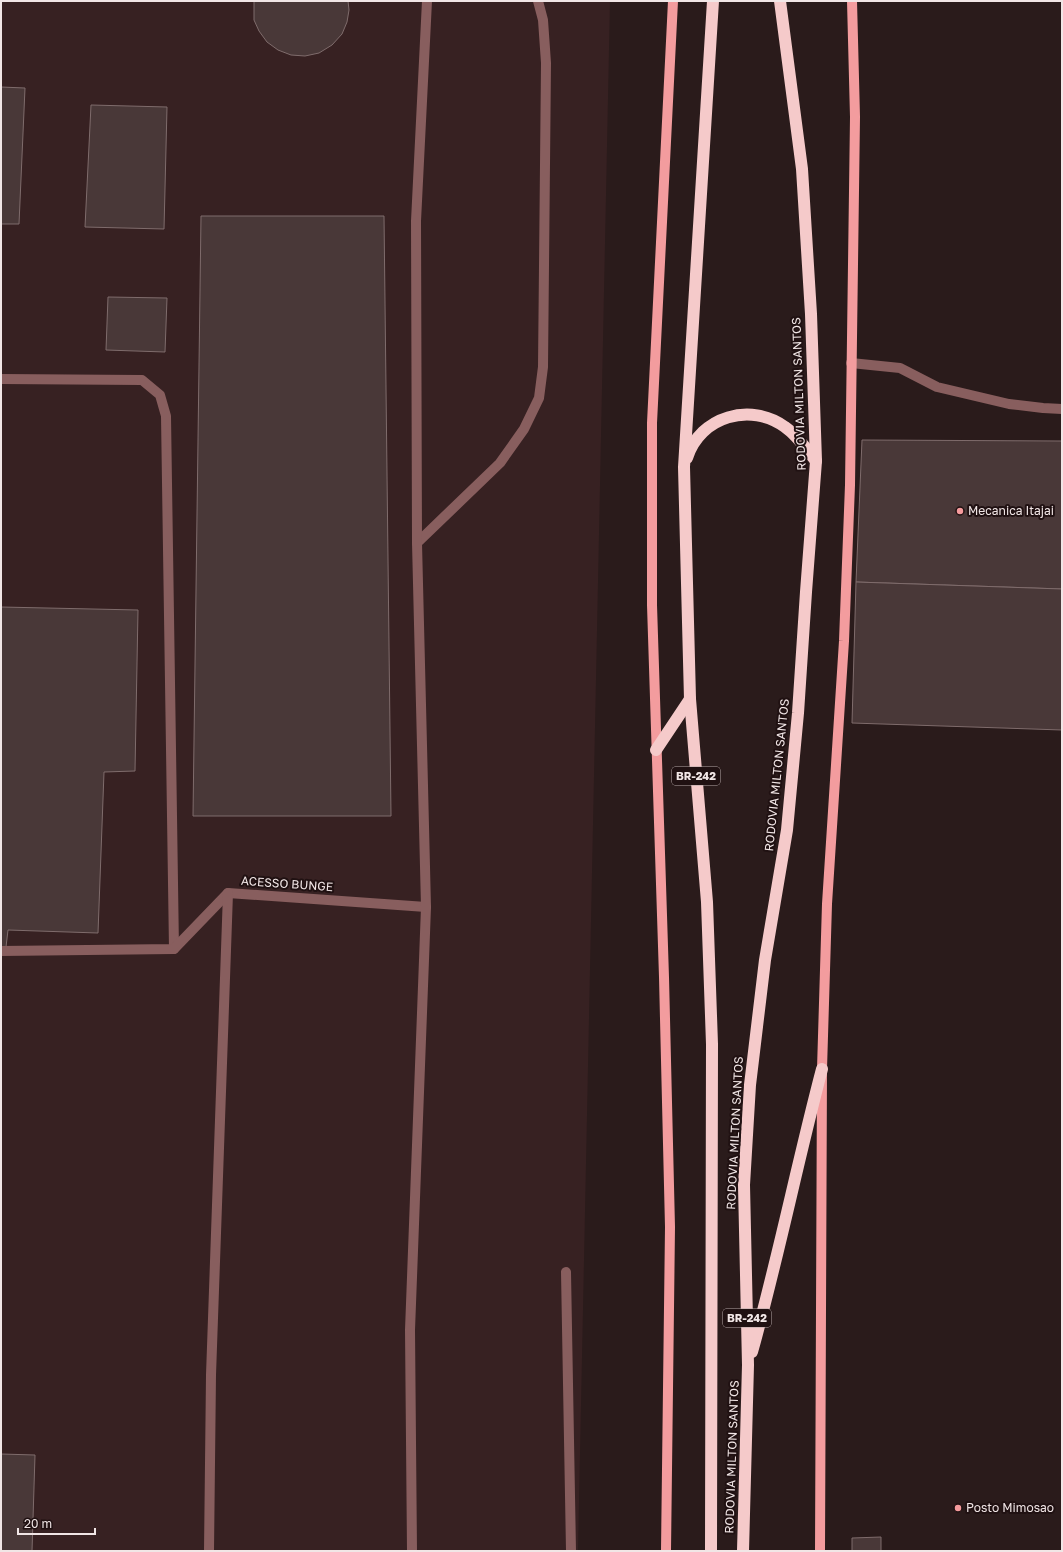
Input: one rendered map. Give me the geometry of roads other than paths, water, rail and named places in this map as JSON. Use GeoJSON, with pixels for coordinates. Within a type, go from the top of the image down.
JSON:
{"type":"FeatureCollection","features":[{"type":"Feature","properties":{"kind":"highway","name":"RODOVIA MILTON SANTOS"},"geometry":{"type":"LineString","coordinates":[[711,1551],[712,1044],[707,902],[690,699],[684,467],[713,1]]}},
{"type":"Feature","properties":{"kind":"highway","name":"RODOVIA MILTON SANTOS"},"geometry":{"type":"LineString","coordinates":[[743,1551],[748,1365],[744,1185],[750,1085],[765,960],[787,830],[798,713],[816,461],[811,314],[802,169],[780,1]]}},
{"type":"Feature","properties":{"kind":"highway"},"geometry":{"type":"LineString","coordinates":[[684,467],[689,452],[701,434],[709,426],[724,418],[740,414],[756,414],[766,417],[786,427],[816,461]]}},
{"type":"Feature","properties":{"kind":"highway"},"geometry":{"type":"LineString","coordinates":[[656,750],[690,699]]}},
{"type":"Feature","properties":{"kind":"highway"},"geometry":{"type":"LineString","coordinates":[[748,1365],[770,1288],[822,1069]]}},
{"type":"Feature","properties":{"kind":"main road","name":"BR-242"},"geometry":{"type":"LineString","coordinates":[[666,1551],[670,1228],[664,969],[652,605],[652,423],[673,1]]}},
{"type":"Feature","properties":{"kind":"main road"},"geometry":{"type":"LineString","coordinates":[[820,1551],[822,1069],[827,904],[844,641],[850,485],[855,117],[852,1]]}},
{"type":"Feature","properties":{"kind":"lane"},"geometry":{"type":"LineString","coordinates":[[412,1551],[410,1330],[426,907],[417,543],[416,221],[428,1]]}},
{"type":"Feature","properties":{"kind":"lane"},"geometry":{"type":"LineString","coordinates":[[417,543],[500,463],[524,429],[539,398],[543,367],[546,63],[543,20],[538,1]]}},
{"type":"Feature","properties":{"kind":"lane"},"geometry":{"type":"LineString","coordinates":[[851,363],[900,368],[937,387],[1009,404],[1062,409]]}},
{"type":"Feature","properties":{"kind":"lane"},"geometry":{"type":"LineString","coordinates":[[1,379],[142,380],[160,395],[164,409],[166,432],[174,949],[1,951]]}},
{"type":"Feature","properties":{"kind":"lane"},"geometry":{"type":"LineString","coordinates":[[209,1551],[211,1375],[228,893]]}},
{"type":"Feature","properties":{"kind":"lane","name":"ACESSO BUNGE"},"geometry":{"type":"LineString","coordinates":[[174,949],[228,893],[426,907]]}},
{"type":"Feature","properties":{"kind":"lane"},"geometry":{"type":"LineString","coordinates":[[566,1272],[571,1551]]}},
{"type":"Feature","properties":{"kind":"place","name":"Mecanica Itajai"},"geometry":{"type":"Point","coordinates":[960,511]}},
{"type":"Feature","properties":{"kind":"place","name":"Posto Mimosao"},"geometry":{"type":"Point","coordinates":[958,1508]}}]}
